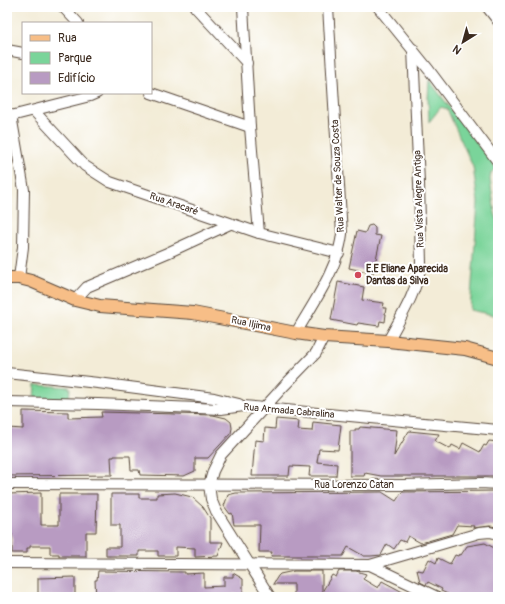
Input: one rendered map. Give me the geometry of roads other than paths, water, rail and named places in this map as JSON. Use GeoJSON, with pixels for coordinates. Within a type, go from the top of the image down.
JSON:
{"type":"FeatureCollection","features":[{"type":"Feature","properties":{"kind":"main road","name":"Rua Iljima"},"geometry":{"type":"LineString","coordinates":[[13,278],[44,286],[75,300],[100,306],[193,313],[296,333],[324,337],[388,341],[465,350],[498,358]]}},
{"type":"Feature","properties":{"kind":"street"},"geometry":{"type":"LineString","coordinates":[[63,7],[77,22]]}},
{"type":"Feature","properties":{"kind":"street"},"geometry":{"type":"LineString","coordinates":[[196,7],[247,63]]}},
{"type":"Feature","properties":{"kind":"street"},"geometry":{"type":"LineString","coordinates":[[243,7],[250,127],[259,233]]}},
{"type":"Feature","properties":{"kind":"street","name":"Rua Walter de Souza Costa"},"geometry":{"type":"LineString","coordinates":[[296,333],[339,253],[342,234],[328,7]]}},
{"type":"Feature","properties":{"kind":"street"},"geometry":{"type":"LineString","coordinates":[[378,7],[413,49],[498,162]]}},
{"type":"Feature","properties":{"kind":"street"},"geometry":{"type":"LineString","coordinates":[[487,7],[498,21]]}},
{"type":"Feature","properties":{"kind":"street","name":"Rua Vista Alegre Antiga"},"geometry":{"type":"LineString","coordinates":[[388,341],[413,292],[421,264],[413,49]]}},
{"type":"Feature","properties":{"kind":"street"},"geometry":{"type":"LineString","coordinates":[[7,50],[22,52]]}},
{"type":"Feature","properties":{"kind":"street"},"geometry":{"type":"LineString","coordinates":[[152,93],[250,127]]}},
{"type":"Feature","properties":{"kind":"street"},"geometry":{"type":"LineString","coordinates":[[13,278],[23,247],[24,190],[9,116],[34,111],[95,94]]}},
{"type":"Feature","properties":{"kind":"street","name":"Rua Aracaré"},"geometry":{"type":"LineString","coordinates":[[34,111],[85,166],[110,182],[259,233],[339,253]]}},
{"type":"Feature","properties":{"kind":"street"},"geometry":{"type":"LineString","coordinates":[[75,300],[87,287],[230,224]]}},
{"type":"Feature","properties":{"kind":"street"},"geometry":{"type":"LineString","coordinates":[[270,597],[216,511],[211,499],[210,485],[213,471],[221,455],[316,353],[324,337]]}},
{"type":"Feature","properties":{"kind":"street"},"geometry":{"type":"LineString","coordinates":[[7,373],[214,398],[244,406]]}},
{"type":"Feature","properties":{"kind":"street","name":"Rua Armada Cabralina"},"geometry":{"type":"LineString","coordinates":[[7,402],[221,409],[244,406],[265,407],[498,430]]}},
{"type":"Feature","properties":{"kind":"street","name":"Rua Lorenzo Catan"},"geometry":{"type":"LineString","coordinates":[[7,484],[498,484]]}},
{"type":"Feature","properties":{"kind":"street"},"geometry":{"type":"LineString","coordinates":[[7,563],[370,565],[479,533],[490,532],[498,534]]}},
{"type":"Feature","properties":{"kind":"street"},"geometry":{"type":"LineString","coordinates":[[370,565],[437,597]]}},
{"type":"Feature","properties":{"kind":"place","name":"E.E Eliane Aparecida Dantas da Silva"},"geometry":{"type":"Point","coordinates":[358,275]}}]}
